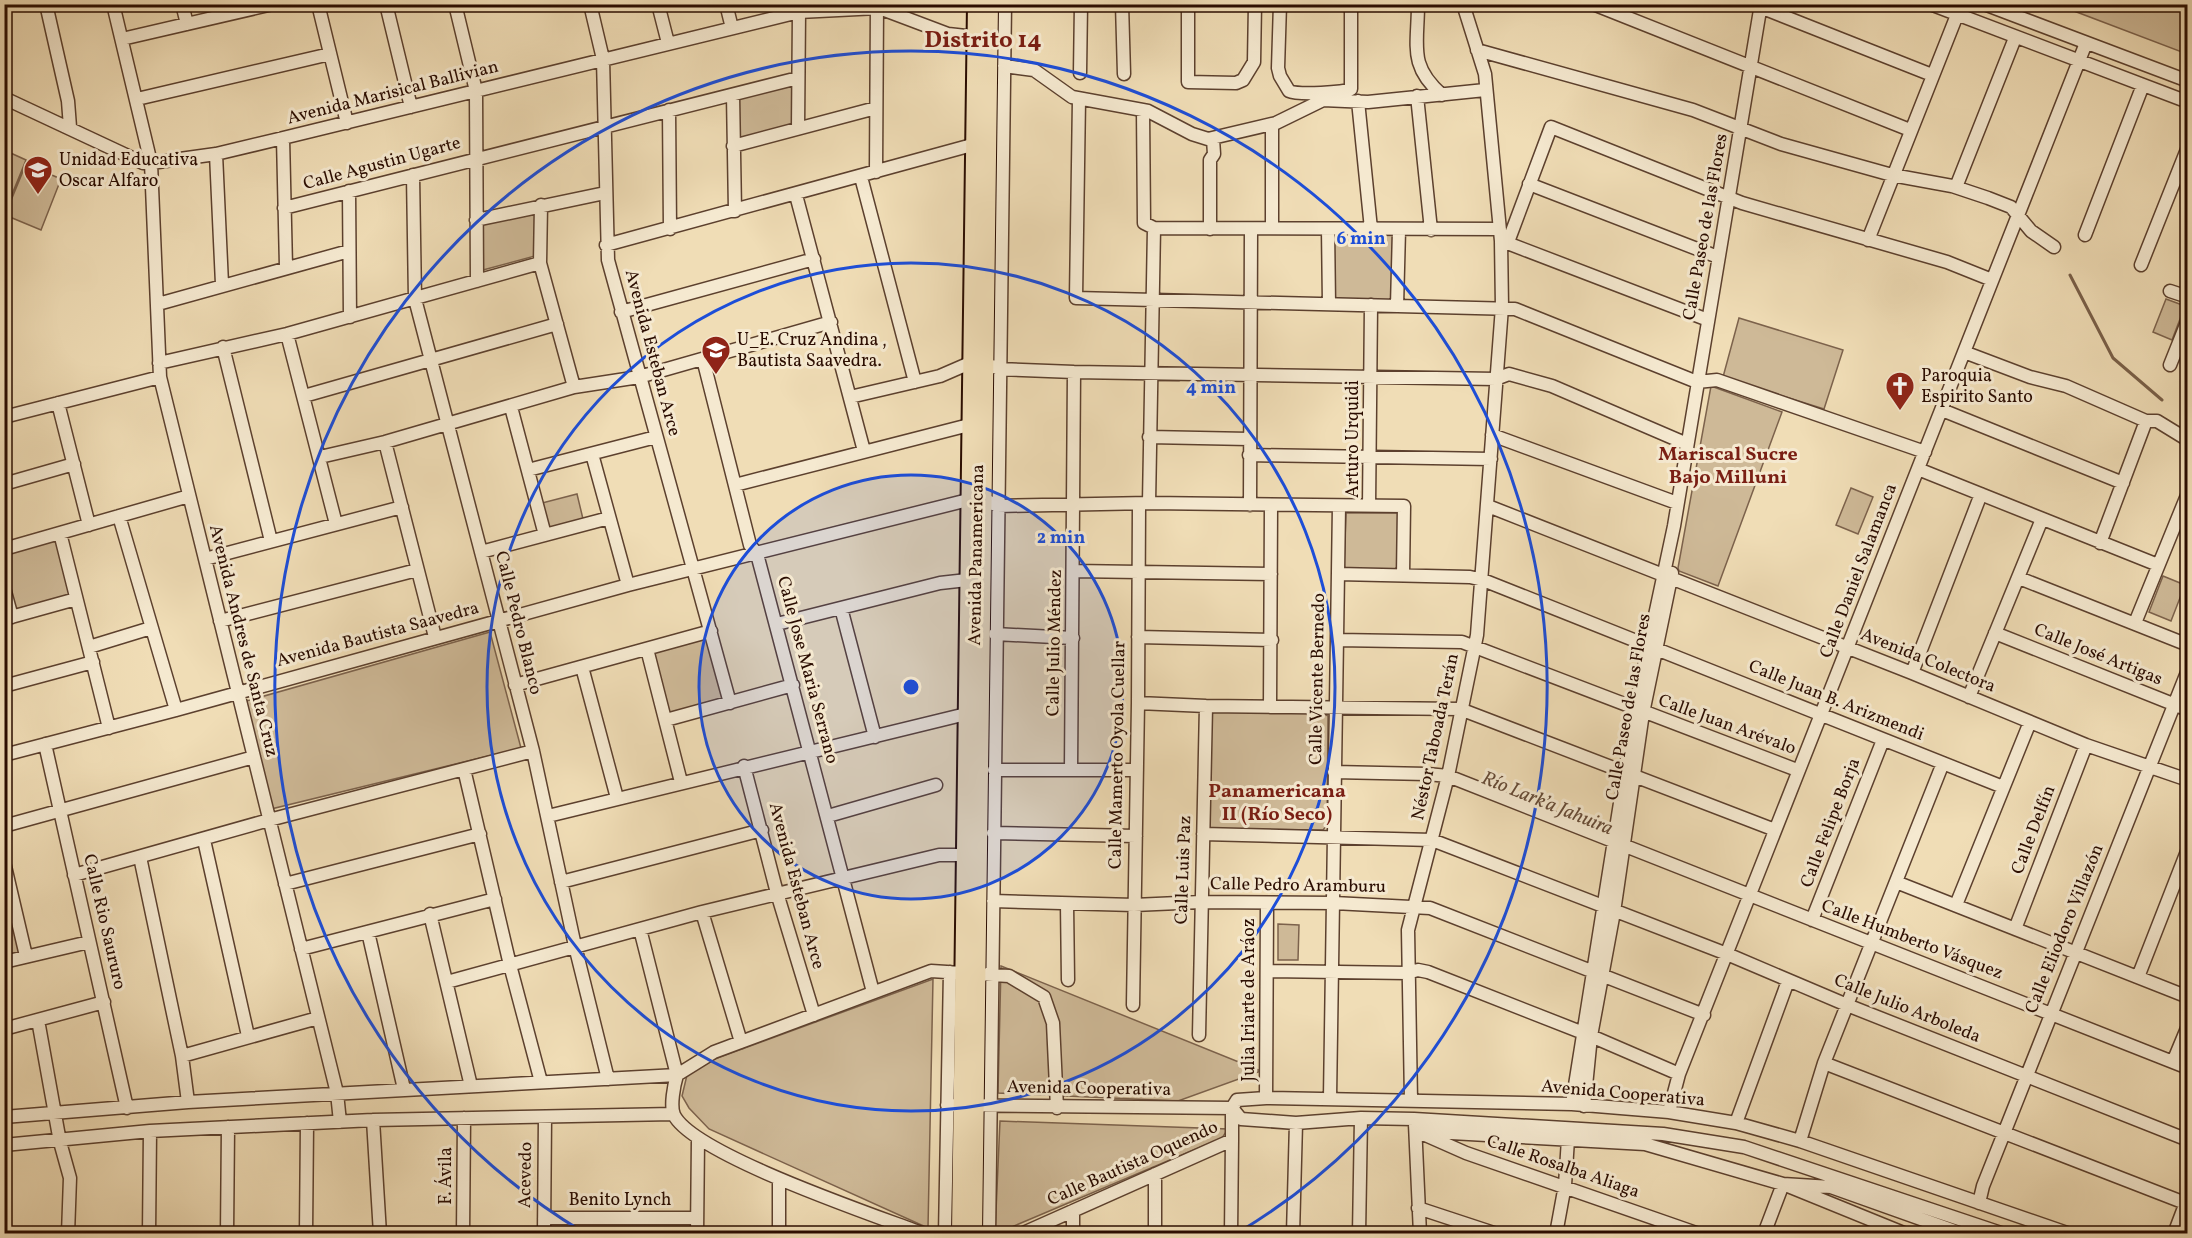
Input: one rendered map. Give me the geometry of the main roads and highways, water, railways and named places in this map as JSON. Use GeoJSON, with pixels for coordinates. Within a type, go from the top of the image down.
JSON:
{"type":"FeatureCollection","features":[{"type":"Feature","properties":{"kind":"highway","name":"Avenida Panamericana"},"geometry":{"type":"LineString","coordinates":[[970,974],[964,855],[967,580],[982,501],[969,425],[984,365],[972,146],[976,4]]}},
{"type":"Feature","properties":{"kind":"highway","name":"Avenida Panamericana"},"geometry":{"type":"LineString","coordinates":[[968,1106],[982,501],[990,4]]}},
{"type":"Feature","properties":{"kind":"highway"},"geometry":{"type":"LineString","coordinates":[[960,1233],[968,1106]]}},
{"type":"Feature","properties":{"kind":"highway"},"geometry":{"type":"LineString","coordinates":[[968,1106],[974,1233]]}},
{"type":"Feature","properties":{"kind":"waterway","name":"Río Lark’a Jahuira"},"geometry":{"type":"LineString","coordinates":[[2070,275],[2113,358],[2162,400]]}},
{"type":"Feature","properties":{"kind":"waterway","name":"Río Lark’a Jahuira"},"geometry":{"type":"LineString","coordinates":[[1156,380],[1179,380]]}},
{"type":"Feature","properties":{"kind":"place","name":"Unidad Educativa Oscar Alfaro"},"geometry":{"type":"Point","coordinates":[38,196]}},
{"type":"Feature","properties":{"kind":"place","name":"U_E. Cruz Andina , Bautista Saavedra."},"geometry":{"type":"Point","coordinates":[716,376]}},
{"type":"Feature","properties":{"kind":"place","name":"Paroquia Espirito Santo"},"geometry":{"type":"Point","coordinates":[1900,412]}},
{"type":"Feature","properties":{"kind":"district","name":"Distrito 14"},"geometry":{"type":"Point","coordinates":[983,41]}},
{"type":"Feature","properties":{"kind":"district","name":"Mariscal Sucre Bajo Milluni"},"geometry":{"type":"Point","coordinates":[1728,466]}},
{"type":"Feature","properties":{"kind":"district","name":"Panamericana II (Río Seco)"},"geometry":{"type":"Point","coordinates":[1277,804]}}]}
